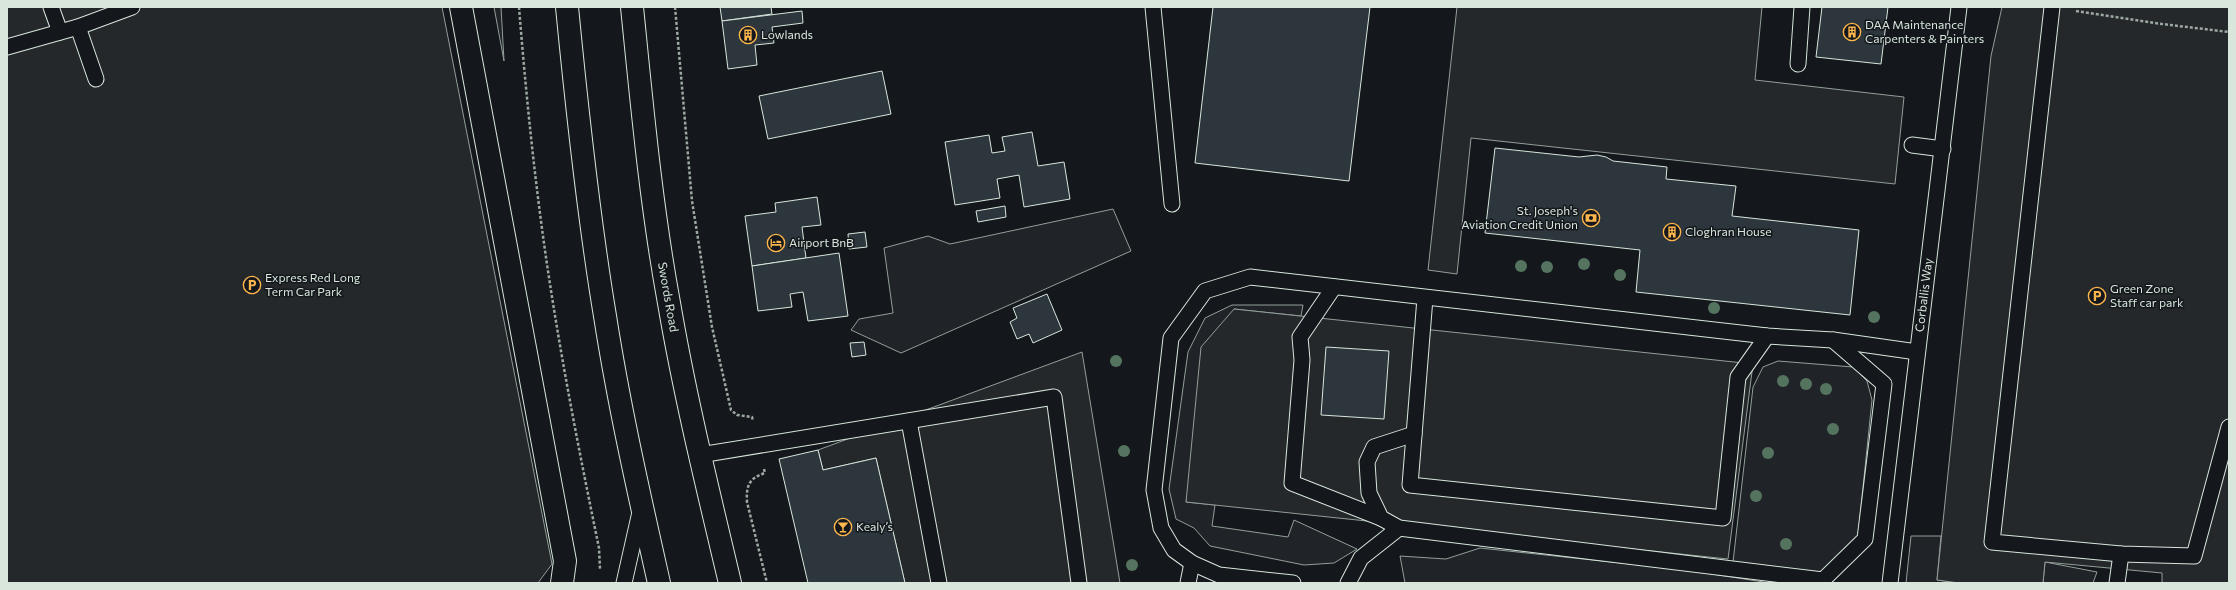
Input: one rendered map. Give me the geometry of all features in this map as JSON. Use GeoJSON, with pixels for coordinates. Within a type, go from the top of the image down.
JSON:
{"type":"FeatureCollection","features":[{"type":"Feature","properties":{"kind":"main road"},"geometry":{"type":"LineString","coordinates":[[461,7],[565,560],[562,583]]}},
{"type":"Feature","properties":{"kind":"main road"},"geometry":{"type":"LineString","coordinates":[[567,7],[589,204],[604,316],[625,428],[659,583]]}},
{"type":"Feature","properties":{"kind":"main road","name":"Swords Road"},"geometry":{"type":"LineString","coordinates":[[632,7],[653,207],[669,304],[700,455],[730,583]]}},
{"type":"Feature","properties":{"kind":"lane"},"geometry":{"type":"LineString","coordinates":[[51,7],[60,32]]}},
{"type":"Feature","properties":{"kind":"lane"},"geometry":{"type":"LineString","coordinates":[[7,47],[78,27],[132,7]]}},
{"type":"Feature","properties":{"kind":"lane"},"geometry":{"type":"LineString","coordinates":[[1154,7],[1172,204]]}},
{"type":"Feature","properties":{"kind":"lane"},"geometry":{"type":"LineString","coordinates":[[1798,64],[1802,7]]}},
{"type":"Feature","properties":{"kind":"lane","name":"Corballis Way"},"geometry":{"type":"LineString","coordinates":[[1890,583],[1960,7]]}},
{"type":"Feature","properties":{"kind":"lane"},"geometry":{"type":"LineString","coordinates":[[2052,7],[1992,542],[2121,554],[2194,556],[2229,427]]}},
{"type":"Feature","properties":{"kind":"lane"},"geometry":{"type":"LineString","coordinates":[[78,27],[96,79]]}},
{"type":"Feature","properties":{"kind":"lane"},"geometry":{"type":"LineString","coordinates":[[1912,145],[1943,149]]}},
{"type":"Feature","properties":{"kind":"lane"},"geometry":{"type":"LineString","coordinates":[[1293,583],[1219,574],[1192,563],[1174,550],[1161,528],[1154,490],[1170,338],[1205,291],[1250,277],[1767,336],[1832,340],[1917,352]]}},
{"type":"Feature","properties":{"kind":"lane"},"geometry":{"type":"LineString","coordinates":[[1334,287],[1300,337],[1302,360],[1292,483],[1381,518],[1399,528],[1823,580],[1865,539],[1884,384],[1832,340]]}},
{"type":"Feature","properties":{"kind":"lane"},"geometry":{"type":"LineString","coordinates":[[1425,298],[1410,485],[1723,518],[1738,377],[1767,336]]}},
{"type":"Feature","properties":{"kind":"lane"},"geometry":{"type":"LineString","coordinates":[[700,455],[1054,398],[1079,583]]}},
{"type":"Feature","properties":{"kind":"lane"},"geometry":{"type":"LineString","coordinates":[[909,421],[939,583]]}},
{"type":"Feature","properties":{"kind":"lane"},"geometry":{"type":"LineString","coordinates":[[1381,518],[1368,492],[1367,462],[1374,447],[1414,434]]}},
{"type":"Feature","properties":{"kind":"lane"},"geometry":{"type":"LineString","coordinates":[[624,583],[642,505]]}},
{"type":"Feature","properties":{"kind":"lane"},"geometry":{"type":"LineString","coordinates":[[1348,583],[1361,558],[1399,528]]}},
{"type":"Feature","properties":{"kind":"lane"},"geometry":{"type":"LineString","coordinates":[[2117,583],[2121,554]]}},
{"type":"Feature","properties":{"kind":"lane"},"geometry":{"type":"LineString","coordinates":[[1188,583],[1192,563]]}},
{"type":"Feature","properties":{"kind":"path"},"geometry":{"type":"LineString","coordinates":[[519,7],[535,180],[565,374],[599,548],[600,576]]}},
{"type":"Feature","properties":{"kind":"path"},"geometry":{"type":"LineString","coordinates":[[675,7],[692,201],[712,327],[731,410],[737,415],[752,417],[754,426]]}},
{"type":"Feature","properties":{"kind":"path"},"geometry":{"type":"LineString","coordinates":[[2071,10],[2162,24],[2229,32]]}},
{"type":"Feature","properties":{"kind":"path"},"geometry":{"type":"LineString","coordinates":[[763,464],[765,473],[750,481],[746,489],[747,502],[767,583]]}},
{"type":"Feature","properties":{"kind":"shaded area","name":"Express Red Long Term Car Park"},"geometry":{"type":"Polygon","coordinates":[[[7,7],[442,7],[552,564],[538,583],[7,583],[7,7]]]}},
{"type":"Feature","properties":{"kind":"shaded area"},"geometry":{"type":"Polygon","coordinates":[[[494,7],[501,7],[504,61],[494,7]]]}},
{"type":"Feature","properties":{"kind":"shaded area"},"geometry":{"type":"Polygon","coordinates":[[[1457,7],[1762,7],[1755,80],[1904,97],[1895,184],[1471,138],[1457,274],[1428,270],[1457,7]]]}},
{"type":"Feature","properties":{"kind":"shaded area","name":"Green Zone Staff car park"},"geometry":{"type":"Polygon","coordinates":[[[2002,7],[2229,7],[2229,583],[2162,583],[2162,573],[2045,562],[2043,583],[1959,583],[1937,580],[1991,56],[2002,7]]]}},
{"type":"Feature","properties":{"kind":"shaded area"},"geometry":{"type":"Polygon","coordinates":[[[1113,209],[1131,251],[901,353],[851,330],[859,319],[893,313],[884,248],[928,236],[950,244],[1113,209]]]}},
{"type":"Feature","properties":{"kind":"shaded area"},"geometry":{"type":"Polygon","coordinates":[[[1232,305],[1303,305],[1301,316],[1234,309],[1186,502],[1215,505],[1212,526],[1288,537],[1294,520],[1357,549],[1334,563],[1304,565],[1210,546],[1194,528],[1176,519],[1169,489],[1188,352],[1205,318],[1232,305]]]}},
{"type":"Feature","properties":{"kind":"shaded area"},"geometry":{"type":"Polygon","coordinates":[[[1234,309],[1753,364],[1728,559],[1186,502],[1201,347],[1234,309]]]}},
{"type":"Feature","properties":{"kind":"shaded area"},"geometry":{"type":"Polygon","coordinates":[[[1082,352],[1120,583],[905,583],[876,458],[823,470],[818,450],[1082,352]]]}},
{"type":"Feature","properties":{"kind":"shaded area"},"geometry":{"type":"Polygon","coordinates":[[[1778,361],[1853,367],[1867,381],[1872,400],[1858,536],[1820,574],[1733,562],[1753,387],[1763,367],[1778,361]]]}},
{"type":"Feature","properties":{"kind":"shaded area"},"geometry":{"type":"Polygon","coordinates":[[[1911,536],[1941,536],[1937,580],[1959,583],[1906,583],[1911,536]]]}},
{"type":"Feature","properties":{"kind":"shaded area"},"geometry":{"type":"Polygon","coordinates":[[[1480,548],[1686,570],[1770,583],[1405,583],[1400,556],[1446,559],[1480,548]]]}},
{"type":"Feature","properties":{"kind":"shaded area"},"geometry":{"type":"Polygon","coordinates":[[[2045,562],[2097,572],[2093,583],[2043,583],[2045,562]]]}},
{"type":"Feature","properties":{"kind":"building"},"geometry":{"type":"Polygon","coordinates":[[[720,7],[771,7],[772,14],[722,21],[720,7]]]}},
{"type":"Feature","properties":{"kind":"building"},"geometry":{"type":"Polygon","coordinates":[[[1213,7],[1370,7],[1349,181],[1195,163],[1213,7]]]}},
{"type":"Feature","properties":{"kind":"building","name":"DAA Maintenance Carpenters & Painters"},"geometry":{"type":"Polygon","coordinates":[[[1822,7],[1888,7],[1881,64],[1816,57],[1822,7]]]}},
{"type":"Feature","properties":{"kind":"building","name":"Lowlands"},"geometry":{"type":"Polygon","coordinates":[[[802,11],[803,23],[772,27],[774,43],[755,45],[757,65],[728,69],[722,21],[802,11]]]}},
{"type":"Feature","properties":{"kind":"building"},"geometry":{"type":"Polygon","coordinates":[[[882,71],[891,114],[768,139],[759,96],[882,71]]]}},
{"type":"Feature","properties":{"kind":"building"},"geometry":{"type":"Polygon","coordinates":[[[1032,132],[1038,166],[1064,162],[1070,199],[1024,207],[1019,175],[997,179],[1000,198],[955,205],[945,142],[989,135],[992,153],[1005,151],[1002,137],[1032,132]]]}},
{"type":"Feature","properties":{"kind":"building","name":"Cloghran House"},"geometry":{"type":"Polygon","coordinates":[[[1495,148],[1579,157],[1597,155],[1606,157],[1613,161],[1667,167],[1666,179],[1736,186],[1732,216],[1859,230],[1850,315],[1636,292],[1640,250],[1485,233],[1495,148]]]}},
{"type":"Feature","properties":{"kind":"building","name":"Airport BnB"},"geometry":{"type":"Polygon","coordinates":[[[817,197],[821,225],[802,227],[806,258],[752,266],[745,216],[776,212],[775,203],[817,197]]]}},
{"type":"Feature","properties":{"kind":"building"},"geometry":{"type":"Polygon","coordinates":[[[1005,206],[1006,217],[978,222],[976,211],[1005,206]]]}},
{"type":"Feature","properties":{"kind":"building"},"geometry":{"type":"Polygon","coordinates":[[[865,232],[867,247],[849,249],[848,234],[865,232]]]}},
{"type":"Feature","properties":{"kind":"building"},"geometry":{"type":"Polygon","coordinates":[[[839,253],[848,316],[808,321],[803,292],[790,294],[792,307],[758,311],[752,266],[839,253]]]}},
{"type":"Feature","properties":{"kind":"building"},"geometry":{"type":"Polygon","coordinates":[[[1047,294],[1062,330],[1033,343],[1029,334],[1017,339],[1010,322],[1017,318],[1013,308],[1047,294]]]}},
{"type":"Feature","properties":{"kind":"building"},"geometry":{"type":"Polygon","coordinates":[[[864,342],[866,355],[852,357],[850,343],[864,342]]]}},
{"type":"Feature","properties":{"kind":"building"},"geometry":{"type":"Polygon","coordinates":[[[1326,347],[1389,351],[1384,419],[1321,415],[1326,347]]]}},
{"type":"Feature","properties":{"kind":"building","name":"Kealy’s"},"geometry":{"type":"Polygon","coordinates":[[[818,450],[823,470],[876,458],[905,583],[808,583],[779,459],[818,450]]]}},
{"type":"Feature","properties":{"kind":"place","name":"DAA Maintenance Carpenters & Painters"},"geometry":{"type":"Point","coordinates":[1852,32]}},
{"type":"Feature","properties":{"kind":"place","name":"Lowlands"},"geometry":{"type":"Point","coordinates":[748,35]}},
{"type":"Feature","properties":{"kind":"place","name":"St. Joseph's Aviation Credit Union"},"geometry":{"type":"Point","coordinates":[1591,218]}},
{"type":"Feature","properties":{"kind":"place","name":"Cloghran House"},"geometry":{"type":"Point","coordinates":[1672,232]}},
{"type":"Feature","properties":{"kind":"place","name":"Airport BnB"},"geometry":{"type":"Point","coordinates":[776,243]}},
{"type":"Feature","properties":{"kind":"place","name":"Express Red Long Term Car Park"},"geometry":{"type":"Point","coordinates":[252,285]}},
{"type":"Feature","properties":{"kind":"place","name":"Green Zone Staff car park"},"geometry":{"type":"Point","coordinates":[2097,296]}},
{"type":"Feature","properties":{"kind":"place","name":"Kealy’s"},"geometry":{"type":"Point","coordinates":[843,527]}}]}
